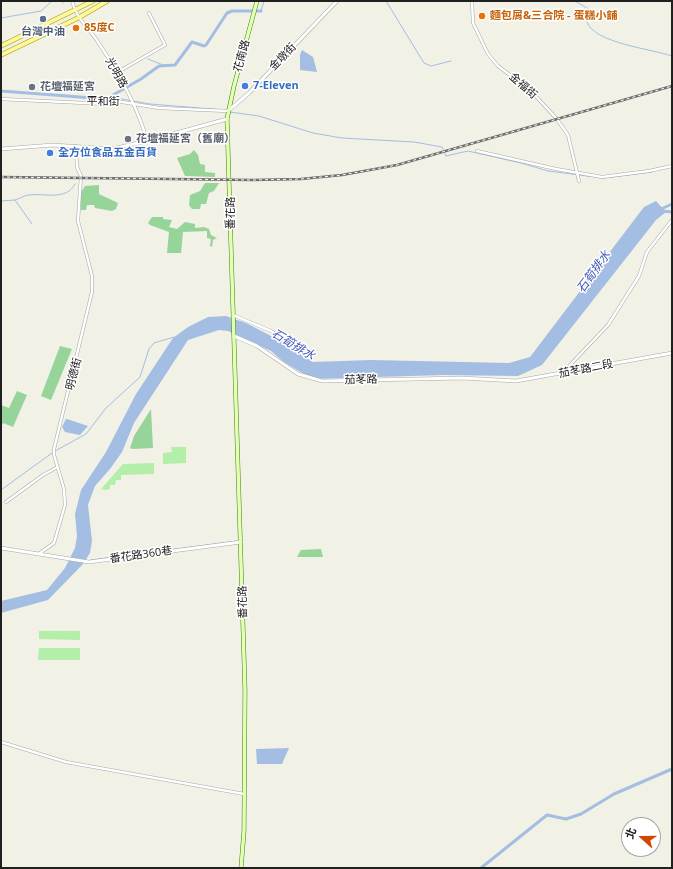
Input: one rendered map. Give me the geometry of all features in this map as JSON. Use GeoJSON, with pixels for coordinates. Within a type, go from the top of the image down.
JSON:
{"type":"FeatureCollection","features":[{"type":"Feature","properties":{"kind":"main road"},"geometry":{"type":"LineString","coordinates":[[1,46],[93,1]]}},
{"type":"Feature","properties":{"kind":"main road"},"geometry":{"type":"LineString","coordinates":[[1,55],[78,18],[107,1]]}},
{"type":"Feature","properties":{"kind":"main road","name":"花南路"},"geometry":{"type":"LineString","coordinates":[[228,111],[257,1]]}},
{"type":"Feature","properties":{"kind":"main road","name":"番花路"},"geometry":{"type":"LineString","coordinates":[[228,111],[227,119],[245,690],[244,794],[241,868]]}},
{"type":"Feature","properties":{"kind":"street","name":"光明路"},"geometry":{"type":"LineString","coordinates":[[72,1],[78,18],[92,34],[134,105],[147,141]]}},
{"type":"Feature","properties":{"kind":"street","name":"金墩街"},"geometry":{"type":"LineString","coordinates":[[228,111],[249,92],[337,1]]}},
{"type":"Feature","properties":{"kind":"street","name":"金福街"},"geometry":{"type":"LineString","coordinates":[[472,1],[473,23],[483,47],[498,66],[530,90],[568,135],[579,181]]}},
{"type":"Feature","properties":{"kind":"street"},"geometry":{"type":"LineString","coordinates":[[116,73],[165,45],[149,13]]}},
{"type":"Feature","properties":{"kind":"street","name":"平和街"},"geometry":{"type":"LineString","coordinates":[[1,99],[106,104],[116,101],[134,105],[228,111]]}},
{"type":"Feature","properties":{"kind":"street"},"geometry":{"type":"LineString","coordinates":[[1,149],[32,146],[76,146],[108,149],[147,141],[227,119]]}},
{"type":"Feature","properties":{"kind":"street","name":"明德街"},"geometry":{"type":"LineString","coordinates":[[40,553],[54,543],[65,505],[64,489],[56,468],[54,449],[90,309],[93,287],[78,221],[81,176],[78,167],[76,146]]}},
{"type":"Feature","properties":{"kind":"street"},"geometry":{"type":"LineString","coordinates":[[477,151],[537,165],[602,177],[649,171],[672,166]]}},
{"type":"Feature","properties":{"kind":"street"},"geometry":{"type":"LineString","coordinates":[[567,372],[570,365],[608,325],[639,276],[647,252],[672,220]]}},
{"type":"Feature","properties":{"kind":"street"},"geometry":{"type":"LineString","coordinates":[[233,315],[271,331],[308,355]]}},
{"type":"Feature","properties":{"kind":"street","name":"茄苳路"},"geometry":{"type":"LineString","coordinates":[[234,336],[257,346],[298,374],[315,380],[462,378],[500,381]]}},
{"type":"Feature","properties":{"kind":"street","name":"茄苳路二段"},"geometry":{"type":"LineString","coordinates":[[500,381],[521,380],[672,353]]}},
{"type":"Feature","properties":{"kind":"street"},"geometry":{"type":"LineString","coordinates":[[6,502],[42,475],[56,468]]}},
{"type":"Feature","properties":{"kind":"street","name":"番花路360巷"},"geometry":{"type":"LineString","coordinates":[[40,553],[64,559],[89,562],[241,542]]}},
{"type":"Feature","properties":{"kind":"street"},"geometry":{"type":"LineString","coordinates":[[1,548],[29,553],[40,553]]}},
{"type":"Feature","properties":{"kind":"street"},"geometry":{"type":"LineString","coordinates":[[1,742],[66,762],[244,794]]}},
{"type":"Feature","properties":{"kind":"green space"},"geometry":{"type":"Polygon","coordinates":[[[194,150],[198,155],[200,164],[205,165],[205,172],[215,173],[215,177],[185,176],[177,158],[190,154],[194,150]]]}},
{"type":"Feature","properties":{"kind":"green space"},"geometry":{"type":"Polygon","coordinates":[[[205,183],[219,183],[214,191],[209,193],[206,204],[201,204],[200,209],[192,209],[189,205],[190,195],[200,191],[205,183]]]}},
{"type":"Feature","properties":{"kind":"green space"},"geometry":{"type":"Polygon","coordinates":[[[99,185],[99,194],[118,203],[116,209],[112,211],[95,208],[94,205],[87,205],[86,210],[81,210],[81,192],[85,186],[99,185]]]}},
{"type":"Feature","properties":{"kind":"green space"},"geometry":{"type":"Polygon","coordinates":[[[152,217],[163,217],[163,219],[172,220],[169,227],[177,229],[185,222],[195,224],[195,228],[204,227],[209,229],[211,235],[217,238],[213,240],[212,247],[210,246],[211,239],[207,238],[207,231],[183,232],[181,253],[167,253],[169,232],[150,225],[148,223],[152,217]]]}},
{"type":"Feature","properties":{"kind":"green space"},"geometry":{"type":"Polygon","coordinates":[[[60,346],[72,349],[51,400],[41,396],[60,346]]]}},
{"type":"Feature","properties":{"kind":"green space"},"geometry":{"type":"Polygon","coordinates":[[[17,391],[27,395],[13,427],[3,423],[1,427],[1,405],[9,408],[17,391]]]}},
{"type":"Feature","properties":{"kind":"green space"},"geometry":{"type":"Polygon","coordinates":[[[151,409],[153,448],[130,448],[134,436],[151,409]]]}},
{"type":"Feature","properties":{"kind":"green space"},"geometry":{"type":"Polygon","coordinates":[[[171,447],[186,447],[186,463],[163,464],[163,453],[172,452],[171,447]]]}},
{"type":"Feature","properties":{"kind":"green space"},"geometry":{"type":"Polygon","coordinates":[[[154,463],[154,474],[121,475],[121,480],[116,480],[115,485],[110,485],[110,489],[101,489],[123,464],[154,463]]]}},
{"type":"Feature","properties":{"kind":"green space"},"geometry":{"type":"Polygon","coordinates":[[[321,549],[323,557],[297,557],[301,550],[321,549]]]}},
{"type":"Feature","properties":{"kind":"green space"},"geometry":{"type":"Polygon","coordinates":[[[39,631],[80,631],[80,640],[39,639],[39,631]]]}},
{"type":"Feature","properties":{"kind":"green space"},"geometry":{"type":"Polygon","coordinates":[[[39,648],[80,648],[80,660],[38,660],[39,648]]]}},
{"type":"Feature","properties":{"kind":"water"},"geometry":{"type":"Polygon","coordinates":[[[302,50],[313,57],[317,72],[300,70],[300,55],[302,50]]]}},
{"type":"Feature","properties":{"kind":"water"},"geometry":{"type":"Polygon","coordinates":[[[656,201],[666,212],[656,220],[542,365],[518,376],[443,375],[312,379],[284,362],[271,351],[228,331],[219,330],[188,340],[134,423],[122,452],[95,486],[88,505],[92,541],[90,553],[83,564],[48,600],[1,613],[1,601],[47,590],[65,568],[75,548],[77,536],[75,514],[81,490],[106,452],[136,394],[173,338],[188,327],[208,317],[226,316],[246,323],[275,338],[313,362],[371,360],[509,363],[530,357],[644,207],[656,201]]]}},
{"type":"Feature","properties":{"kind":"water"},"geometry":{"type":"Polygon","coordinates":[[[66,419],[88,426],[80,435],[65,432],[62,427],[66,419]]]}},
{"type":"Feature","properties":{"kind":"water"},"geometry":{"type":"Polygon","coordinates":[[[289,748],[282,764],[257,764],[256,749],[289,748]]]}},
{"type":"Feature","properties":{"kind":"waterway"},"geometry":{"type":"LineString","coordinates":[[1,18],[41,11],[52,1]]}},
{"type":"Feature","properties":{"kind":"waterway"},"geometry":{"type":"LineString","coordinates":[[261,11],[264,1]]}},
{"type":"Feature","properties":{"kind":"waterway"},"geometry":{"type":"LineString","coordinates":[[386,1],[424,63],[431,66],[451,61]]}},
{"type":"Feature","properties":{"kind":"waterway"},"geometry":{"type":"LineString","coordinates":[[575,1],[592,11],[587,22],[592,29],[600,35],[625,44],[672,56]]}},
{"type":"Feature","properties":{"kind":"waterway"},"geometry":{"type":"LineString","coordinates":[[1,91],[106,99],[141,79],[159,66],[175,65],[192,42],[204,46],[206,45],[227,13],[232,11],[261,11]]}},
{"type":"Feature","properties":{"kind":"waterway"},"geometry":{"type":"LineString","coordinates":[[148,59],[163,65]]}},
{"type":"Feature","properties":{"kind":"waterway"},"geometry":{"type":"LineString","coordinates":[[114,95],[116,98],[150,104],[225,110]]}},
{"type":"Feature","properties":{"kind":"waterway"},"geometry":{"type":"LineString","coordinates":[[230,112],[259,116],[313,133],[342,138],[414,142],[442,147],[446,156],[468,151],[521,163],[548,171],[604,178],[652,172]]}},
{"type":"Feature","properties":{"kind":"waterway"},"geometry":{"type":"LineString","coordinates":[[15,200],[27,195],[55,195],[67,193],[75,184]]}},
{"type":"Feature","properties":{"kind":"waterway"},"geometry":{"type":"LineString","coordinates":[[1,201],[15,200],[32,224]]}},
{"type":"Feature","properties":{"kind":"waterway","name":"石筍排水"},"geometry":{"type":"LineString","coordinates":[[659,210],[672,204]]}},
{"type":"Feature","properties":{"kind":"waterway"},"geometry":{"type":"LineString","coordinates":[[662,211],[672,212]]}},
{"type":"Feature","properties":{"kind":"waterway"},"geometry":{"type":"LineString","coordinates":[[55,451],[86,434],[106,408],[140,377],[149,349],[154,343],[174,337]]}},
{"type":"Feature","properties":{"kind":"waterway"},"geometry":{"type":"LineString","coordinates":[[1,490],[52,453]]}},
{"type":"Feature","properties":{"kind":"waterway"},"geometry":{"type":"LineString","coordinates":[[91,560],[237,541]]}},
{"type":"Feature","properties":{"kind":"waterway"},"geometry":{"type":"LineString","coordinates":[[481,868],[547,815],[566,819],[581,814],[614,794],[672,769]]}},
{"type":"Feature","properties":{"kind":"railway"},"geometry":{"type":"LineString","coordinates":[[1,177],[253,180],[301,179],[342,175],[397,165],[672,86]]}},
{"type":"Feature","properties":{"kind":"place","name":"麵包屑&三合院 - 蛋糕小舖"},"geometry":{"type":"Point","coordinates":[482,16]}},
{"type":"Feature","properties":{"kind":"place","name":"台灣中油"},"geometry":{"type":"Point","coordinates":[43,19]}},
{"type":"Feature","properties":{"kind":"place","name":"85度C"},"geometry":{"type":"Point","coordinates":[76,28]}},
{"type":"Feature","properties":{"kind":"place","name":"7-Eleven"},"geometry":{"type":"Point","coordinates":[245,86]}},
{"type":"Feature","properties":{"kind":"place","name":"花壇福延宮"},"geometry":{"type":"Point","coordinates":[32,87]}},
{"type":"Feature","properties":{"kind":"place","name":"花壇福延宮（舊廟）"},"geometry":{"type":"Point","coordinates":[128,139]}},
{"type":"Feature","properties":{"kind":"place","name":"全方位食品五金百貨"},"geometry":{"type":"Point","coordinates":[50,153]}}]}
